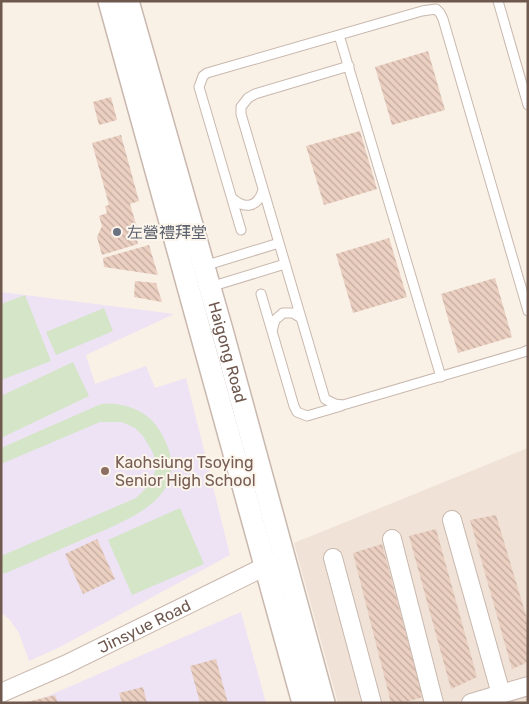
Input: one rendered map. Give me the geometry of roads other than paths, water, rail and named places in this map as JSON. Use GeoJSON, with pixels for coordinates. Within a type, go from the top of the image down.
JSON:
{"type":"FeatureCollection","features":[{"type":"Feature","properties":{"kind":"street","name":"Haigong Road"},"geometry":{"type":"LineString","coordinates":[[110,1],[276,563],[324,703]]}},
{"type":"Feature","properties":{"kind":"street","name":"Haigong Road"},"geometry":{"type":"LineString","coordinates":[[128,1],[210,287],[276,563],[303,703]]}},
{"type":"Feature","properties":{"kind":"street"},"geometry":{"type":"LineString","coordinates":[[452,520],[500,694]]}},
{"type":"Feature","properties":{"kind":"street"},"geometry":{"type":"LineString","coordinates":[[392,538],[434,703]]}},
{"type":"Feature","properties":{"kind":"street"},"geometry":{"type":"LineString","coordinates":[[333,558],[372,703]]}},
{"type":"Feature","properties":{"kind":"street","name":"Jinsyue Road"},"geometry":{"type":"LineString","coordinates":[[1,693],[67,664],[276,563]]}},
{"type":"Feature","properties":{"kind":"street"},"geometry":{"type":"LineString","coordinates":[[471,703],[528,686]]}},
{"type":"Feature","properties":{"kind":"lane"},"geometry":{"type":"LineString","coordinates":[[498,1],[528,104]]}},
{"type":"Feature","properties":{"kind":"lane"},"geometry":{"type":"LineString","coordinates":[[263,189],[261,197],[244,212],[240,226],[199,87],[203,76],[430,8],[436,9],[440,13],[528,311]]}},
{"type":"Feature","properties":{"kind":"lane"},"geometry":{"type":"LineString","coordinates":[[339,35],[441,377]]}},
{"type":"Feature","properties":{"kind":"lane"},"geometry":{"type":"LineString","coordinates":[[343,405],[335,404],[325,398],[321,388],[241,114],[241,108],[243,102],[255,94],[349,66]]}},
{"type":"Feature","properties":{"kind":"lane"},"geometry":{"type":"LineString","coordinates":[[232,198],[244,206],[262,206],[270,212]]}},
{"type":"Feature","properties":{"kind":"lane"},"geometry":{"type":"LineString","coordinates":[[204,266],[279,243]]}},
{"type":"Feature","properties":{"kind":"lane"},"geometry":{"type":"LineString","coordinates":[[210,287],[285,264]]}},
{"type":"Feature","properties":{"kind":"lane"},"geometry":{"type":"LineString","coordinates":[[261,294],[294,406],[297,412],[302,415],[308,416],[528,350]]}},
{"type":"Feature","properties":{"kind":"lane"},"geometry":{"type":"LineString","coordinates":[[272,332],[275,320],[292,305],[295,298]]}},
{"type":"Feature","properties":{"kind":"lane"},"geometry":{"type":"LineString","coordinates":[[264,306],[276,313],[293,313],[301,318]]}},
{"type":"Feature","properties":{"kind":"lane"},"geometry":{"type":"LineString","coordinates":[[318,413],[323,401],[321,388]]}},
{"type":"Feature","properties":{"kind":"place","name":"左營禮拜堂"},"geometry":{"type":"Point","coordinates":[117,232]}},
{"type":"Feature","properties":{"kind":"place","name":"Kaohsiung Tsoying Senior High School"},"geometry":{"type":"Point","coordinates":[105,471]}}]}
